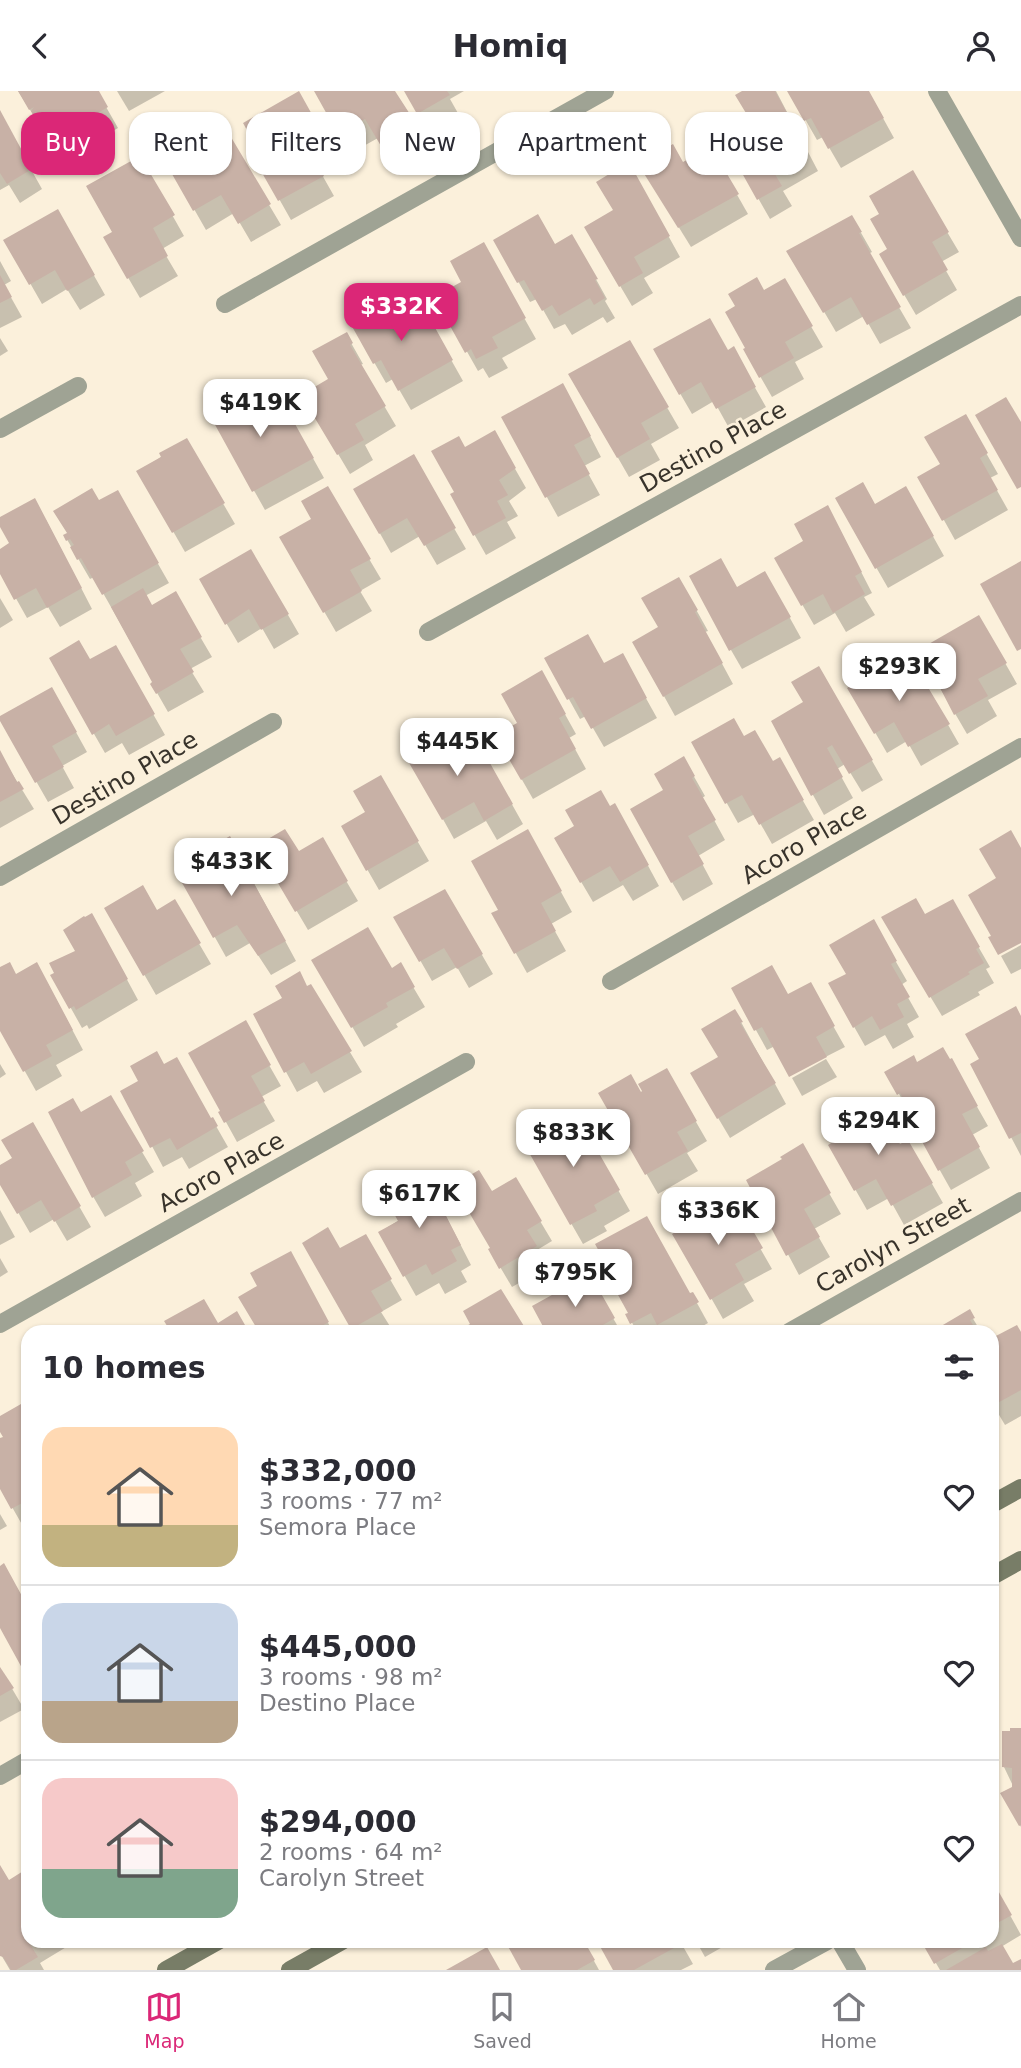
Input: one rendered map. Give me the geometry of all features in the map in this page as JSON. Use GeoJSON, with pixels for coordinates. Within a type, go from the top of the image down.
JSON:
{"type":"FeatureCollection","features":[{"type":"Feature","properties":{"kind":"main road"},"geometry":{"type":"LineString","coordinates":[[999,1500],[1021,1488]]}},
{"type":"Feature","properties":{"kind":"main road"},"geometry":{"type":"LineString","coordinates":[[999,1572],[1021,1560]]}},
{"type":"Feature","properties":{"kind":"main road"},"geometry":{"type":"LineString","coordinates":[[166,1970],[205,1948]]}},
{"type":"Feature","properties":{"kind":"main road"},"geometry":{"type":"LineString","coordinates":[[290,1970],[329,1948]]}},
{"type":"Feature","properties":{"kind":"street"},"geometry":{"type":"LineString","coordinates":[[225,304],[606,91]]}},
{"type":"Feature","properties":{"kind":"street"},"geometry":{"type":"LineString","coordinates":[[937,91],[1021,238]]}},
{"type":"Feature","properties":{"kind":"street","name":"Destino Place"},"geometry":{"type":"LineString","coordinates":[[428,632],[1021,305]]}},
{"type":"Feature","properties":{"kind":"street"},"geometry":{"type":"LineString","coordinates":[[0,429],[78,386]]}},
{"type":"Feature","properties":{"kind":"street","name":"Destino Place"},"geometry":{"type":"LineString","coordinates":[[0,877],[273,722]]}},
{"type":"Feature","properties":{"kind":"street","name":"Acoro Place"},"geometry":{"type":"LineString","coordinates":[[611,981],[1021,747]]}},
{"type":"Feature","properties":{"kind":"street","name":"Acoro Place"},"geometry":{"type":"LineString","coordinates":[[0,1324],[466,1062]]}},
{"type":"Feature","properties":{"kind":"street","name":"Carolyn Street"},"geometry":{"type":"LineString","coordinates":[[801,1325],[1021,1201]]}},
{"type":"Feature","properties":{"kind":"street"},"geometry":{"type":"LineString","coordinates":[[0,1776],[21,1764]]}},
{"type":"Feature","properties":{"kind":"street"},"geometry":{"type":"LineString","coordinates":[[774,1970],[814,1948]]}},
{"type":"Feature","properties":{"kind":"street"},"geometry":{"type":"LineString","coordinates":[[844,1948],[857,1970]]}},
{"type":"Feature","properties":{"kind":"building"},"geometry":{"type":"Polygon","coordinates":[[[18,91],[99,91],[108,107],[99,112],[32,112],[34,107],[29,110],[18,91]]]}},
{"type":"Feature","properties":{"kind":"building"},"geometry":{"type":"Polygon","coordinates":[[[299,91],[311,112],[262,112],[299,91]]]}},
{"type":"Feature","properties":{"kind":"building"},"geometry":{"type":"Polygon","coordinates":[[[314,91],[395,91],[409,112],[380,112],[380,144],[366,121],[366,112],[326,112],[314,91]]]}},
{"type":"Feature","properties":{"kind":"building"},"geometry":{"type":"Polygon","coordinates":[[[404,91],[447,91],[450,95],[420,112],[416,112],[404,91]]]}},
{"type":"Feature","properties":{"kind":"building"},"geometry":{"type":"Polygon","coordinates":[[[742,91],[775,91],[787,112],[745,112],[735,95],[742,91]]]}},
{"type":"Feature","properties":{"kind":"building"},"geometry":{"type":"Polygon","coordinates":[[[787,91],[869,91],[884,118],[828,149],[811,118],[808,119],[808,112],[799,112],[787,91]]]}},
{"type":"Feature","properties":{"kind":"building"},"geometry":{"type":"Polygon","coordinates":[[[0,110],[21,149],[22,175],[7,184],[0,173],[0,110]]]}},
{"type":"Feature","properties":{"kind":"building"},"geometry":{"type":"Polygon","coordinates":[[[232,139],[246,162],[246,175],[254,175],[271,204],[238,224],[221,195],[193,211],[173,175],[232,175],[232,139]]]}},
{"type":"Feature","properties":{"kind":"building"},"geometry":{"type":"Polygon","coordinates":[[[673,144],[683,162],[685,161],[685,175],[728,175],[739,194],[678,228],[645,175],[671,175],[673,144]]]}},
{"type":"Feature","properties":{"kind":"building"},"geometry":{"type":"Polygon","coordinates":[[[129,162],[129,175],[151,175],[175,215],[153,228],[168,256],[127,279],[103,237],[112,232],[86,186],[106,175],[115,175],[115,170],[129,162]]]}},
{"type":"Feature","properties":{"kind":"building"},"geometry":{"type":"Polygon","coordinates":[[[913,170],[949,232],[932,242],[948,270],[903,296],[879,254],[887,249],[870,219],[879,214],[869,196],[913,170]]]}},
{"type":"Feature","properties":{"kind":"building"},"geometry":{"type":"Polygon","coordinates":[[[263,175],[323,175],[324,176],[278,201],[263,175]]]}},
{"type":"Feature","properties":{"kind":"building"},"geometry":{"type":"Polygon","coordinates":[[[608,175],[636,175],[670,236],[634,257],[643,273],[619,287],[584,227],[613,210],[596,182],[608,175]]]}},
{"type":"Feature","properties":{"kind":"building"},"geometry":{"type":"Polygon","coordinates":[[[743,175],[775,175],[782,186],[757,200],[743,175]]]}},
{"type":"Feature","properties":{"kind":"building"},"geometry":{"type":"Polygon","coordinates":[[[58,209],[95,275],[67,291],[55,270],[29,285],[3,240],[58,209]]]}},
{"type":"Feature","properties":{"kind":"building"},"geometry":{"type":"Polygon","coordinates":[[[538,214],[555,244],[572,234],[598,279],[595,280],[605,298],[594,305],[590,298],[559,316],[552,305],[542,311],[524,280],[517,283],[493,240],[538,214]]]}},
{"type":"Feature","properties":{"kind":"building"},"geometry":{"type":"Polygon","coordinates":[[[852,215],[862,232],[859,233],[901,307],[867,325],[851,297],[823,313],[786,251],[852,215]]]}},
{"type":"Feature","properties":{"kind":"building"},"geometry":{"type":"Polygon","coordinates":[[[484,242],[526,318],[492,337],[498,348],[476,359],[471,349],[465,353],[434,297],[461,282],[450,261],[484,242]]]}},
{"type":"Feature","properties":{"kind":"building"},"geometry":{"type":"Polygon","coordinates":[[[0,275],[12,297],[0,303],[0,275]]]}},
{"type":"Feature","properties":{"kind":"building"},"geometry":{"type":"Polygon","coordinates":[[[757,277],[764,290],[785,278],[813,326],[785,342],[794,358],[759,378],[725,312],[735,306],[728,294],[757,277]]]}},
{"type":"Feature","properties":{"kind":"building"},"geometry":{"type":"Polygon","coordinates":[[[393,296],[410,325],[428,315],[453,360],[398,391],[381,360],[373,364],[349,321],[393,296]]]}},
{"type":"Feature","properties":{"kind":"building"},"geometry":{"type":"Polygon","coordinates":[[[710,318],[728,350],[734,346],[756,387],[716,409],[701,382],[679,395],[653,349],[710,318]]]}},
{"type":"Feature","properties":{"kind":"building"},"geometry":{"type":"Polygon","coordinates":[[[347,332],[353,343],[350,345],[386,406],[355,424],[364,440],[337,455],[301,395],[328,379],[312,351],[347,332]]]}},
{"type":"Feature","properties":{"kind":"building"},"geometry":{"type":"Polygon","coordinates":[[[630,340],[669,407],[641,423],[650,439],[617,458],[568,374],[630,340]]]}},
{"type":"Feature","properties":{"kind":"building"},"geometry":{"type":"Polygon","coordinates":[[[563,383],[591,436],[574,445],[590,474],[545,498],[501,417],[563,383]]]}},
{"type":"Feature","properties":{"kind":"building"},"geometry":{"type":"Polygon","coordinates":[[[251,387],[267,416],[285,406],[314,458],[252,492],[208,412],[251,387]]]}},
{"type":"Feature","properties":{"kind":"building"},"geometry":{"type":"Polygon","coordinates":[[[1006,397],[1021,422],[1021,487],[1017,489],[975,415],[1006,397]]]}},
{"type":"Feature","properties":{"kind":"building"},"geometry":{"type":"Polygon","coordinates":[[[966,414],[988,453],[980,458],[998,490],[942,521],[917,477],[940,464],[924,437],[966,414]]]}},
{"type":"Feature","properties":{"kind":"building"},"geometry":{"type":"Polygon","coordinates":[[[495,430],[516,468],[499,480],[508,495],[497,501],[506,518],[473,536],[450,494],[454,492],[431,451],[459,436],[465,447],[495,430]]]}},
{"type":"Feature","properties":{"kind":"building"},"geometry":{"type":"Polygon","coordinates":[[[187,438],[225,503],[172,533],[136,471],[161,457],[159,453],[187,438]]]}},
{"type":"Feature","properties":{"kind":"building"},"geometry":{"type":"Polygon","coordinates":[[[414,454],[456,528],[424,546],[407,518],[379,534],[353,489],[414,454]]]}},
{"type":"Feature","properties":{"kind":"building"},"geometry":{"type":"Polygon","coordinates":[[[863,482],[875,504],[906,486],[934,536],[875,569],[835,498],[863,482]]]}},
{"type":"Feature","properties":{"kind":"building"},"geometry":{"type":"Polygon","coordinates":[[[328,486],[371,559],[350,570],[362,591],[323,613],[279,537],[311,519],[301,501],[328,486]]]}},
{"type":"Feature","properties":{"kind":"building"},"geometry":{"type":"Polygon","coordinates":[[[92,488],[99,500],[118,490],[159,563],[102,595],[81,558],[77,560],[70,547],[74,545],[70,539],[66,541],[63,535],[67,533],[53,511],[92,488]]]}},
{"type":"Feature","properties":{"kind":"building"},"geometry":{"type":"Polygon","coordinates":[[[35,498],[82,588],[47,608],[36,588],[14,600],[0,574],[0,549],[9,543],[0,527],[0,517],[35,498]]]}},
{"type":"Feature","properties":{"kind":"building"},"geometry":{"type":"Polygon","coordinates":[[[828,505],[862,572],[855,576],[865,594],[833,613],[823,594],[801,606],[774,558],[803,541],[794,524],[828,505]]]}},
{"type":"Feature","properties":{"kind":"building"},"geometry":{"type":"Polygon","coordinates":[[[251,549],[289,614],[261,630],[249,609],[225,625],[199,579],[251,549]]]}},
{"type":"Feature","properties":{"kind":"building"},"geometry":{"type":"Polygon","coordinates":[[[721,558],[737,587],[765,571],[791,617],[729,651],[689,576],[721,558]]]}},
{"type":"Feature","properties":{"kind":"building"},"geometry":{"type":"Polygon","coordinates":[[[1021,561],[1021,649],[1017,651],[980,584],[1021,561]]]}},
{"type":"Feature","properties":{"kind":"building"},"geometry":{"type":"Polygon","coordinates":[[[679,577],[723,663],[663,697],[632,642],[658,627],[641,598],[679,577]]]}},
{"type":"Feature","properties":{"kind":"building"},"geometry":{"type":"Polygon","coordinates":[[[143,588],[152,605],[176,591],[202,637],[180,649],[194,672],[156,694],[111,607],[143,588]]]}},
{"type":"Feature","properties":{"kind":"building"},"geometry":{"type":"Polygon","coordinates":[[[979,615],[1007,663],[978,679],[988,696],[954,715],[920,649],[979,615]]]}},
{"type":"Feature","properties":{"kind":"building"},"geometry":{"type":"Polygon","coordinates":[[[588,634],[604,663],[623,653],[647,698],[591,729],[573,697],[567,700],[544,658],[588,634]]]}},
{"type":"Feature","properties":{"kind":"building"},"geometry":{"type":"Polygon","coordinates":[[[79,640],[90,659],[116,645],[155,714],[116,736],[109,724],[92,735],[49,658],[79,640]]]}},
{"type":"Feature","properties":{"kind":"building"},"geometry":{"type":"Polygon","coordinates":[[[903,656],[916,679],[922,686],[926,684],[950,724],[908,747],[894,722],[874,734],[847,688],[903,656]]]}},
{"type":"Feature","properties":{"kind":"building"},"geometry":{"type":"Polygon","coordinates":[[[819,666],[873,760],[849,774],[832,745],[827,748],[843,777],[811,796],[771,721],[803,702],[791,682],[819,666]]]}},
{"type":"Feature","properties":{"kind":"building"},"geometry":{"type":"Polygon","coordinates":[[[542,670],[566,714],[559,718],[576,749],[521,780],[495,735],[517,723],[501,694],[542,670]]]}},
{"type":"Feature","properties":{"kind":"building"},"geometry":{"type":"Polygon","coordinates":[[[52,687],[77,732],[52,746],[64,767],[35,783],[0,721],[0,716],[52,687]]]}},
{"type":"Feature","properties":{"kind":"building"},"geometry":{"type":"Polygon","coordinates":[[[734,718],[744,736],[755,730],[773,761],[780,757],[804,800],[759,825],[742,795],[725,804],[691,742],[734,718]]]}},
{"type":"Feature","properties":{"kind":"building"},"geometry":{"type":"Polygon","coordinates":[[[433,731],[447,757],[477,740],[513,804],[484,821],[474,802],[442,820],[401,749],[433,731]]]}},
{"type":"Feature","properties":{"kind":"building"},"geometry":{"type":"Polygon","coordinates":[[[0,750],[17,782],[19,781],[24,789],[0,802],[0,750]]]}},
{"type":"Feature","properties":{"kind":"building"},"geometry":{"type":"Polygon","coordinates":[[[684,756],[695,776],[692,778],[716,820],[688,836],[704,864],[671,883],[630,809],[663,790],[654,774],[684,756]]]}},
{"type":"Feature","properties":{"kind":"building"},"geometry":{"type":"Polygon","coordinates":[[[381,775],[419,841],[366,871],[341,826],[365,812],[353,791],[381,775]]]}},
{"type":"Feature","properties":{"kind":"building"},"geometry":{"type":"Polygon","coordinates":[[[601,790],[610,806],[615,803],[649,865],[620,882],[610,866],[580,883],[554,838],[574,826],[565,810],[601,790]]]}},
{"type":"Feature","properties":{"kind":"building"},"geometry":{"type":"Polygon","coordinates":[[[285,829],[299,851],[323,837],[348,881],[295,912],[256,846],[285,829]]]}},
{"type":"Feature","properties":{"kind":"building"},"geometry":{"type":"Polygon","coordinates":[[[528,829],[562,891],[541,903],[556,931],[514,954],[491,913],[498,910],[471,861],[528,829]]]}},
{"type":"Feature","properties":{"kind":"building"},"geometry":{"type":"Polygon","coordinates":[[[1011,830],[1021,848],[1021,943],[998,955],[988,937],[991,936],[968,895],[996,878],[979,849],[1011,830]]]}},
{"type":"Feature","properties":{"kind":"building"},"geometry":{"type":"Polygon","coordinates":[[[230,836],[236,847],[234,848],[286,941],[258,956],[237,925],[213,938],[181,881],[198,872],[190,859],[230,836]]]}},
{"type":"Feature","properties":{"kind":"building"},"geometry":{"type":"Polygon","coordinates":[[[143,885],[157,910],[175,899],[201,943],[143,976],[104,908],[143,885]]]}},
{"type":"Feature","properties":{"kind":"building"},"geometry":{"type":"Polygon","coordinates":[[[445,889],[483,954],[457,969],[444,948],[419,962],[393,917],[445,889]]]}},
{"type":"Feature","properties":{"kind":"building"},"geometry":{"type":"Polygon","coordinates":[[[916,898],[925,914],[953,899],[980,947],[976,949],[984,963],[929,998],[881,917],[916,898]]]}},
{"type":"Feature","properties":{"kind":"building"},"geometry":{"type":"Polygon","coordinates":[[[92,913],[128,979],[76,1010],[74,1006],[69,1009],[50,975],[54,973],[49,963],[75,951],[63,930],[92,913]]]}},
{"type":"Feature","properties":{"kind":"building"},"geometry":{"type":"Polygon","coordinates":[[[874,919],[897,961],[891,964],[910,997],[897,1004],[904,1017],[880,1030],[872,1016],[853,1028],[828,983],[846,974],[829,945],[874,919]]]}},
{"type":"Feature","properties":{"kind":"building"},"geometry":{"type":"Polygon","coordinates":[[[368,927],[392,968],[401,962],[415,987],[386,1003],[388,1007],[351,1028],[311,960],[368,927]]]}},
{"type":"Feature","properties":{"kind":"building"},"geometry":{"type":"Polygon","coordinates":[[[10,962],[16,974],[37,962],[73,1030],[46,1045],[52,1056],[23,1072],[0,1031],[0,967],[10,962]]]}},
{"type":"Feature","properties":{"kind":"building"},"geometry":{"type":"Polygon","coordinates":[[[772,965],[788,994],[811,982],[835,1026],[816,1037],[827,1057],[789,1077],[762,1027],[754,1031],[731,988],[772,965]]]}},
{"type":"Feature","properties":{"kind":"building"},"geometry":{"type":"Polygon","coordinates":[[[300,971],[307,986],[311,984],[352,1051],[311,1074],[304,1062],[284,1073],[253,1014],[282,998],[275,986],[300,971]]]}},
{"type":"Feature","properties":{"kind":"building"},"geometry":{"type":"Polygon","coordinates":[[[1016,1006],[1021,1016],[1021,1133],[1009,1139],[970,1064],[979,1059],[965,1034],[1016,1006]]]}},
{"type":"Feature","properties":{"kind":"building"},"geometry":{"type":"Polygon","coordinates":[[[735,1009],[743,1022],[740,1023],[776,1083],[717,1119],[690,1073],[718,1057],[701,1029],[735,1009]]]}},
{"type":"Feature","properties":{"kind":"building"},"geometry":{"type":"Polygon","coordinates":[[[246,1020],[271,1065],[251,1076],[265,1101],[224,1123],[188,1053],[246,1020]]]}},
{"type":"Feature","properties":{"kind":"building"},"geometry":{"type":"Polygon","coordinates":[[[943,1047],[950,1059],[952,1058],[978,1106],[962,1114],[980,1147],[938,1171],[913,1125],[917,1123],[884,1072],[914,1055],[917,1062],[943,1047]]]}},
{"type":"Feature","properties":{"kind":"building"},"geometry":{"type":"Polygon","coordinates":[[[157,1051],[164,1064],[177,1057],[218,1126],[177,1150],[170,1138],[150,1148],[120,1091],[138,1081],[130,1066],[157,1051]]]}},
{"type":"Feature","properties":{"kind":"building"},"geometry":{"type":"Polygon","coordinates":[[[667,1068],[697,1121],[677,1132],[688,1151],[645,1175],[598,1093],[631,1074],[641,1092],[638,1084],[667,1068]]]}},
{"type":"Feature","properties":{"kind":"building"},"geometry":{"type":"Polygon","coordinates":[[[111,1095],[144,1151],[125,1162],[132,1175],[92,1198],[48,1112],[73,1098],[81,1112],[111,1095]]]}},
{"type":"Feature","properties":{"kind":"building"},"geometry":{"type":"Polygon","coordinates":[[[866,1106],[873,1120],[884,1114],[900,1144],[908,1140],[933,1183],[891,1206],[876,1179],[854,1191],[828,1145],[841,1137],[834,1124],[866,1106]]]}},
{"type":"Feature","properties":{"kind":"building"},"geometry":{"type":"Polygon","coordinates":[[[576,1113],[620,1190],[594,1205],[597,1211],[570,1225],[527,1149],[544,1139],[541,1134],[576,1113]]]}},
{"type":"Feature","properties":{"kind":"building"},"geometry":{"type":"Polygon","coordinates":[[[33,1122],[81,1206],[54,1222],[41,1200],[17,1214],[0,1185],[0,1165],[12,1158],[1,1140],[33,1122]]]}},
{"type":"Feature","properties":{"kind":"building"},"geometry":{"type":"Polygon","coordinates":[[[803,1143],[831,1193],[804,1209],[820,1237],[786,1256],[746,1180],[803,1143]]]}},
{"type":"Feature","properties":{"kind":"building"},"geometry":{"type":"Polygon","coordinates":[[[479,1170],[492,1191],[516,1177],[542,1221],[527,1230],[537,1246],[499,1269],[488,1249],[490,1248],[453,1185],[479,1170]]]}},
{"type":"Feature","properties":{"kind":"building"},"geometry":{"type":"Polygon","coordinates":[[[425,1175],[461,1245],[451,1250],[457,1261],[432,1275],[426,1264],[403,1277],[378,1232],[398,1221],[385,1197],[425,1175]]]}},
{"type":"Feature","properties":{"kind":"building"},"geometry":{"type":"Polygon","coordinates":[[[734,1198],[763,1248],[735,1264],[744,1280],[710,1300],[672,1234],[734,1198]]]}},
{"type":"Feature","properties":{"kind":"building"},"geometry":{"type":"Polygon","coordinates":[[[647,1216],[690,1293],[693,1292],[699,1302],[657,1325],[651,1313],[630,1324],[625,1314],[628,1313],[602,1266],[606,1264],[595,1244],[647,1216]]]}},
{"type":"Feature","properties":{"kind":"building"},"geometry":{"type":"Polygon","coordinates":[[[328,1227],[340,1248],[366,1234],[392,1279],[371,1291],[383,1311],[358,1325],[349,1325],[302,1243],[328,1227]]]}},
{"type":"Feature","properties":{"kind":"building"},"geometry":{"type":"Polygon","coordinates":[[[291,1251],[329,1322],[323,1325],[255,1325],[238,1297],[257,1286],[250,1273],[291,1251]]]}},
{"type":"Feature","properties":{"kind":"building"},"geometry":{"type":"Polygon","coordinates":[[[590,1274],[615,1318],[603,1325],[542,1325],[532,1306],[590,1274]]]}},
{"type":"Feature","properties":{"kind":"building"},"geometry":{"type":"Polygon","coordinates":[[[501,1289],[523,1325],[468,1325],[463,1311],[501,1289]]]}},
{"type":"Feature","properties":{"kind":"building"},"geometry":{"type":"Polygon","coordinates":[[[204,1299],[218,1323],[237,1311],[245,1325],[166,1325],[164,1321],[204,1299]]]}},
{"type":"Feature","properties":{"kind":"building"},"geometry":{"type":"Polygon","coordinates":[[[970,1309],[975,1318],[970,1320],[973,1325],[943,1325],[970,1309]]]}},
{"type":"Feature","properties":{"kind":"building"},"geometry":{"type":"Polygon","coordinates":[[[1017,1325],[1021,1332],[1021,1390],[999,1402],[999,1334],[1017,1325]]]}},
{"type":"Feature","properties":{"kind":"building"},"geometry":{"type":"Polygon","coordinates":[[[21,1404],[21,1504],[11,1509],[0,1489],[0,1438],[3,1437],[0,1432],[0,1416],[21,1404]]]}},
{"type":"Feature","properties":{"kind":"building"},"geometry":{"type":"Polygon","coordinates":[[[4,1563],[21,1594],[21,1666],[0,1628],[0,1566],[4,1563]]]}},
{"type":"Feature","properties":{"kind":"building"},"geometry":{"type":"Polygon","coordinates":[[[0,1667],[14,1688],[0,1696],[0,1667]]]}},
{"type":"Feature","properties":{"kind":"building"},"geometry":{"type":"Polygon","coordinates":[[[1010,1728],[1021,1728],[1019,1826],[1000,1793],[1012,1787],[1012,1768],[1002,1767],[1002,1731],[1010,1731],[1010,1728]]]}},
{"type":"Feature","properties":{"kind":"building"},"geometry":{"type":"Polygon","coordinates":[[[0,1865],[9,1880],[21,1872],[21,1948],[32,1948],[38,1957],[16,1970],[11,1970],[0,1956],[0,1865]]]}},
{"type":"Feature","properties":{"kind":"building"},"geometry":{"type":"Polygon","coordinates":[[[999,1892],[1012,1915],[999,1922],[999,1892]]]}},
{"type":"Feature","properties":{"kind":"building"},"geometry":{"type":"Polygon","coordinates":[[[1002,1944],[1013,1963],[1021,1959],[1021,1970],[946,1970],[984,1948],[988,1951],[999,1948],[1002,1944]]]}},
{"type":"Feature","properties":{"kind":"building"},"geometry":{"type":"Polygon","coordinates":[[[488,1948],[500,1970],[446,1970],[488,1948]]]}},
{"type":"Feature","properties":{"kind":"building"},"geometry":{"type":"Polygon","coordinates":[[[509,1948],[588,1948],[595,1960],[577,1970],[521,1970],[509,1948]]]}},
{"type":"Feature","properties":{"kind":"building"},"geometry":{"type":"Polygon","coordinates":[[[601,1948],[674,1948],[634,1970],[613,1970],[601,1948]]]}},
{"type":"Feature","properties":{"kind":"building"},"geometry":{"type":"Polygon","coordinates":[[[925,1948],[962,1948],[934,1964],[925,1948]]]}}]}
